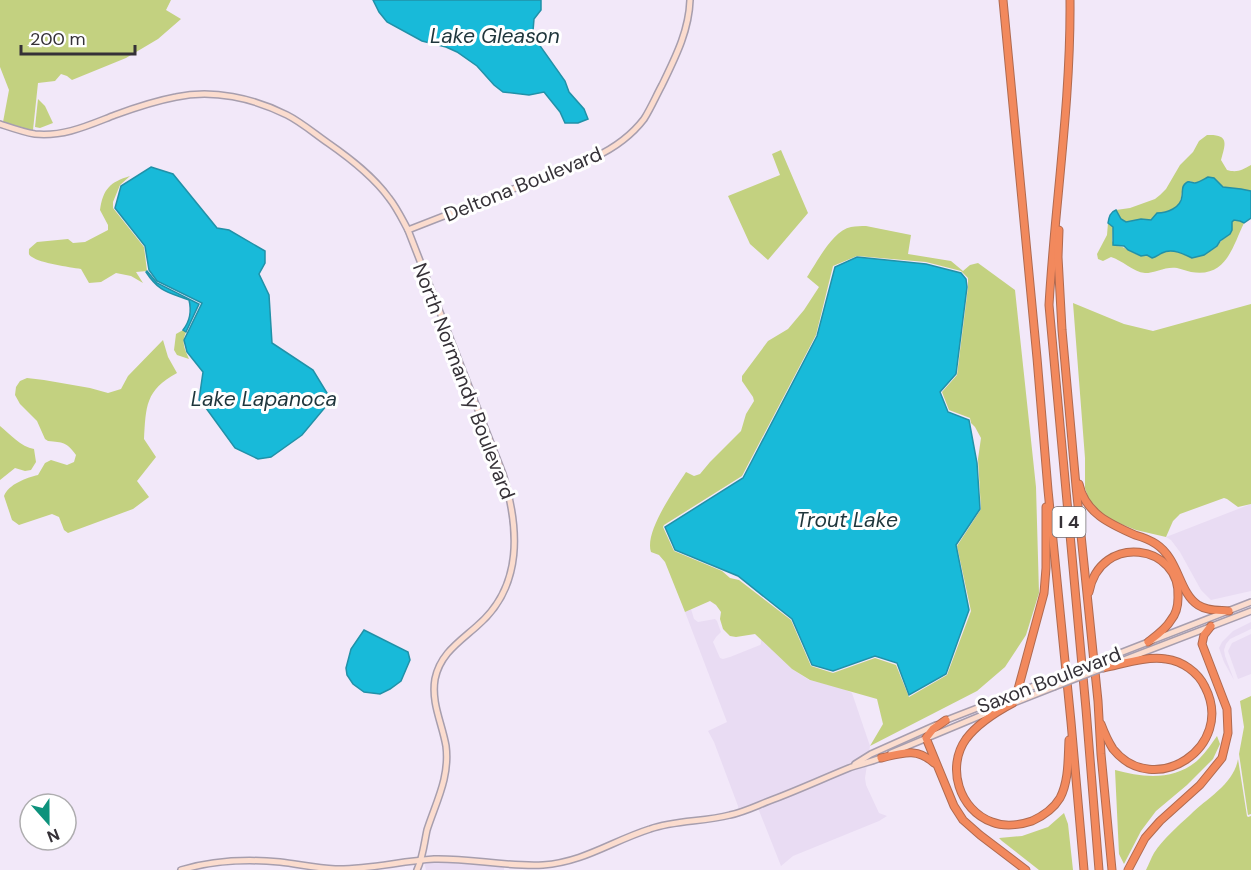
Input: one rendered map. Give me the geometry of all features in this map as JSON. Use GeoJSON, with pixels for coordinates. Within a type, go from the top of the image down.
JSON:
{"type":"FeatureCollection","features":[{"type":"Feature","properties":{"kind":"highway","name":"I 4"},"geometry":{"type":"LineString","coordinates":[[1003,0],[1084,870]]}},
{"type":"Feature","properties":{"kind":"highway","name":"I 4"},"geometry":{"type":"LineString","coordinates":[[1070,0],[1071,44],[1049,305],[1099,870]]}},
{"type":"Feature","properties":{"kind":"highway"},"geometry":{"type":"LineString","coordinates":[[1061,174],[1059,268],[1062,330],[1101,724],[1115,751],[1128,762],[1143,767],[1158,769],[1174,766],[1188,759],[1204,743],[1212,724],[1212,703],[1198,676],[1183,664],[1158,658],[1102,664]]}},
{"type":"Feature","properties":{"kind":"highway"},"geometry":{"type":"LineString","coordinates":[[1074,457],[1082,495],[1102,520],[1155,543],[1166,551],[1174,563],[1187,594],[1194,602],[1209,610],[1229,611]]}},
{"type":"Feature","properties":{"kind":"highway"},"geometry":{"type":"LineString","coordinates":[[1017,693],[1044,593],[1045,514],[1048,490]]}},
{"type":"Feature","properties":{"kind":"highway"},"geometry":{"type":"LineString","coordinates":[[1088,600],[1095,574],[1101,565],[1112,557],[1134,551],[1159,560],[1170,570],[1177,583],[1178,603],[1171,622],[1148,642]]}},
{"type":"Feature","properties":{"kind":"highway"},"geometry":{"type":"LineString","coordinates":[[1128,870],[1145,838],[1160,821],[1200,785],[1222,758],[1228,733],[1227,709],[1202,644],[1204,635],[1211,626]]}},
{"type":"Feature","properties":{"kind":"highway"},"geometry":{"type":"LineString","coordinates":[[1098,701],[1112,870]]}},
{"type":"Feature","properties":{"kind":"highway"},"geometry":{"type":"LineString","coordinates":[[1013,703],[996,712],[966,738],[960,748],[956,766],[956,776],[965,800],[976,813],[992,823],[1009,825],[1026,823],[1040,818],[1053,807],[1060,797],[1065,781],[1071,722]]}},
{"type":"Feature","properties":{"kind":"highway"},"geometry":{"type":"LineString","coordinates":[[946,720],[928,733],[926,738],[954,806],[963,820],[1026,870]]}},
{"type":"Feature","properties":{"kind":"highway"},"geometry":{"type":"LineString","coordinates":[[881,758],[914,752],[928,758],[938,768]]}},
{"type":"Feature","properties":{"kind":"street","name":"Deltona Boulevard"},"geometry":{"type":"LineString","coordinates":[[408,230],[595,157],[621,143],[644,119],[675,59],[687,23],[690,0]]}},
{"type":"Feature","properties":{"kind":"street","name":"North Normandy Boulevard"},"geometry":{"type":"LineString","coordinates":[[0,124],[37,134],[67,133],[152,102],[178,96],[202,94],[239,97],[289,115],[346,156],[366,172],[391,200],[408,230],[510,497],[515,545],[512,567],[502,595],[478,625],[448,651],[437,672],[434,697],[446,746],[447,761],[445,779],[425,839],[422,860],[417,870]]}},
{"type":"Feature","properties":{"kind":"street","name":"Saxon Boulevard"},"geometry":{"type":"LineString","coordinates":[[182,870],[234,860],[281,862],[335,869],[363,869],[422,860],[459,860],[521,866],[568,861],[650,828],[742,812],[1054,687],[1148,642],[1251,602]]}},
{"type":"Feature","properties":{"kind":"street","name":"Saxon Boulevard"},"geometry":{"type":"LineString","coordinates":[[852,767],[871,754],[946,720],[1057,677],[1102,664],[1251,611]]}},
{"type":"Feature","properties":{"kind":"street","name":"North Normandy Boulevard"},"geometry":{"type":"LineString","coordinates":[[422,860],[424,870]]}},
{"type":"Feature","properties":{"kind":"shaded area"},"geometry":{"type":"Polygon","coordinates":[[[1251,504],[1251,591],[1211,600],[1201,590],[1180,552],[1166,537],[1251,504]]]}},
{"type":"Feature","properties":{"kind":"shaded area"},"geometry":{"type":"Polygon","coordinates":[[[691,609],[694,619],[698,622],[715,619],[717,621],[721,632],[713,642],[720,658],[730,657],[760,645],[761,639],[792,669],[809,680],[842,688],[852,693],[870,746],[869,752],[849,766],[739,811],[708,731],[727,722],[685,612],[691,609]]]}},
{"type":"Feature","properties":{"kind":"shaded area"},"geometry":{"type":"Polygon","coordinates":[[[1251,622],[1251,629],[1230,639],[1224,650],[1234,680],[1219,648],[1233,631],[1251,622]]]}},
{"type":"Feature","properties":{"kind":"shaded area"},"geometry":{"type":"Polygon","coordinates":[[[1251,634],[1251,674],[1238,679],[1228,651],[1232,643],[1251,634]]]}},
{"type":"Feature","properties":{"kind":"shaded area"},"geometry":{"type":"Polygon","coordinates":[[[867,765],[866,785],[879,813],[887,816],[793,856],[781,866],[758,808],[867,765]]]}},
{"type":"Feature","properties":{"kind":"shaded area"},"geometry":{"type":"Polygon","coordinates":[[[444,861],[504,867],[504,870],[426,870],[424,862],[444,861]]]}},
{"type":"Feature","properties":{"kind":"green space"},"geometry":{"type":"Polygon","coordinates":[[[0,0],[171,0],[166,10],[181,19],[158,39],[126,58],[72,80],[61,74],[55,81],[38,83],[33,130],[30,131],[3,122],[9,90],[0,67],[0,0]]]}},
{"type":"Feature","properties":{"kind":"green space"},"geometry":{"type":"Polygon","coordinates":[[[38,99],[45,106],[53,123],[40,128],[35,127],[38,99]]]}},
{"type":"Feature","properties":{"kind":"green space"},"geometry":{"type":"Polygon","coordinates":[[[1207,135],[1219,136],[1224,141],[1221,160],[1227,170],[1239,170],[1251,165],[1251,191],[1224,188],[1216,180],[1196,183],[1189,181],[1182,192],[1180,203],[1175,208],[1151,220],[1126,222],[1121,219],[1116,210],[1130,208],[1160,195],[1180,165],[1193,152],[1199,141],[1207,135]]]}},
{"type":"Feature","properties":{"kind":"green space"},"geometry":{"type":"Polygon","coordinates":[[[781,150],[808,213],[768,260],[750,244],[728,196],[780,175],[772,154],[781,150]]]}},
{"type":"Feature","properties":{"kind":"green space"},"geometry":{"type":"Polygon","coordinates":[[[130,176],[120,185],[113,208],[144,247],[147,271],[136,272],[143,283],[131,276],[116,273],[101,282],[89,283],[81,269],[48,263],[29,254],[29,249],[37,242],[68,239],[73,243],[85,242],[108,230],[108,225],[100,210],[103,197],[109,187],[130,176]]]}},
{"type":"Feature","properties":{"kind":"green space"},"geometry":{"type":"Polygon","coordinates":[[[1234,220],[1244,223],[1231,251],[1220,266],[1203,273],[1173,268],[1145,273],[1111,257],[1103,261],[1098,259],[1097,254],[1107,235],[1108,223],[1113,227],[1112,241],[1116,246],[1152,258],[1169,251],[1192,258],[1216,247],[1226,237],[1234,220]]]}},
{"type":"Feature","properties":{"kind":"green space"},"geometry":{"type":"Polygon","coordinates":[[[864,226],[911,235],[908,254],[951,261],[963,271],[970,265],[978,263],[1015,290],[1036,487],[1039,593],[1026,635],[1005,667],[977,691],[870,746],[883,724],[877,699],[810,680],[792,669],[755,634],[730,636],[723,629],[720,619],[721,612],[710,601],[685,612],[665,562],[659,555],[651,552],[650,544],[656,522],[686,472],[694,476],[700,474],[741,431],[746,414],[754,401],[742,381],[742,376],[768,341],[788,329],[804,310],[819,287],[807,277],[821,255],[844,229],[864,226]],[[857,256],[833,266],[816,335],[742,476],[663,527],[674,551],[722,571],[730,578],[739,580],[791,620],[811,666],[833,673],[875,658],[896,665],[909,697],[947,675],[971,611],[957,546],[981,509],[978,459],[981,438],[970,418],[949,410],[942,392],[957,375],[968,278],[961,271],[926,262],[857,256]]]}},
{"type":"Feature","properties":{"kind":"green space"},"geometry":{"type":"Polygon","coordinates":[[[1073,303],[1124,324],[1153,331],[1251,304],[1251,504],[1238,507],[1224,498],[1180,514],[1173,521],[1166,537],[1136,530],[1116,522],[1100,513],[1090,503],[1085,488],[1085,458],[1073,303]]]}},
{"type":"Feature","properties":{"kind":"green space"},"geometry":{"type":"Polygon","coordinates":[[[183,330],[186,332],[184,343],[189,359],[177,355],[174,350],[176,334],[183,330]]]}},
{"type":"Feature","properties":{"kind":"green space"},"geometry":{"type":"Polygon","coordinates":[[[163,340],[168,357],[177,373],[166,379],[149,400],[144,439],[156,457],[137,481],[149,497],[133,509],[68,533],[64,530],[59,517],[52,514],[19,525],[12,520],[4,496],[6,492],[23,480],[38,475],[45,463],[51,460],[67,465],[74,462],[76,455],[67,445],[45,439],[37,421],[20,404],[15,395],[20,381],[27,378],[44,380],[108,393],[121,389],[128,376],[163,340]]]}},
{"type":"Feature","properties":{"kind":"green space"},"geometry":{"type":"Polygon","coordinates":[[[0,426],[20,443],[34,449],[36,462],[31,470],[15,468],[0,480],[0,426]]]}},
{"type":"Feature","properties":{"kind":"green space"},"geometry":{"type":"Polygon","coordinates":[[[1251,696],[1251,814],[1248,815],[1239,754],[1244,727],[1240,701],[1251,696]]]}},
{"type":"Feature","properties":{"kind":"green space"},"geometry":{"type":"Polygon","coordinates":[[[1217,736],[1220,744],[1213,759],[1156,811],[1141,831],[1124,864],[1119,854],[1115,770],[1149,776],[1181,771],[1200,758],[1217,736]]]}},
{"type":"Feature","properties":{"kind":"green space"},"geometry":{"type":"Polygon","coordinates":[[[1238,759],[1247,816],[1251,816],[1251,870],[1146,870],[1154,853],[1166,838],[1226,783],[1238,759]]]}},
{"type":"Feature","properties":{"kind":"green space"},"geometry":{"type":"Polygon","coordinates":[[[1064,813],[1068,824],[1073,870],[1039,870],[999,838],[1022,836],[1048,827],[1064,813]]]}},
{"type":"Feature","properties":{"kind":"water","name":"Lake Gleason"},"geometry":{"type":"Polygon","coordinates":[[[373,0],[541,0],[541,10],[534,19],[533,31],[538,43],[565,81],[569,92],[584,109],[588,119],[578,123],[565,123],[560,112],[544,92],[529,95],[503,92],[477,66],[457,52],[422,41],[387,22],[373,0]]]}},
{"type":"Feature","properties":{"kind":"water","name":"Lake Lapanoca"},"geometry":{"type":"Polygon","coordinates":[[[151,167],[173,174],[217,228],[229,230],[265,251],[265,263],[259,274],[269,295],[272,343],[313,370],[327,393],[327,405],[302,435],[271,457],[258,459],[235,448],[199,400],[203,372],[187,352],[184,340],[202,303],[157,281],[149,270],[145,246],[115,208],[121,186],[151,167]]]}},
{"type":"Feature","properties":{"kind":"water"},"geometry":{"type":"Polygon","coordinates":[[[1208,177],[1214,178],[1223,187],[1251,191],[1251,218],[1244,223],[1234,220],[1230,234],[1217,246],[1204,255],[1192,258],[1170,251],[1152,258],[1147,255],[1141,256],[1124,246],[1113,245],[1113,227],[1108,223],[1112,212],[1116,210],[1121,219],[1126,222],[1151,220],[1157,213],[1169,211],[1179,204],[1183,186],[1187,182],[1195,183],[1208,177]]]}},
{"type":"Feature","properties":{"kind":"water","name":"Trout Lake"},"geometry":{"type":"Polygon","coordinates":[[[857,257],[926,264],[961,273],[966,279],[967,287],[956,374],[940,392],[948,412],[969,420],[977,463],[980,509],[956,545],[969,610],[946,674],[909,695],[897,663],[875,656],[833,671],[812,665],[792,619],[738,576],[675,550],[665,527],[743,478],[817,336],[835,267],[857,257]]]}},
{"type":"Feature","properties":{"kind":"water"},"geometry":{"type":"Polygon","coordinates":[[[147,271],[157,283],[199,304],[186,332],[183,330],[190,316],[189,300],[160,288],[147,271]]]}},
{"type":"Feature","properties":{"kind":"water"},"geometry":{"type":"Polygon","coordinates":[[[364,630],[408,652],[410,660],[401,681],[380,694],[364,692],[353,684],[347,675],[346,668],[351,649],[364,630]]]}}]}
